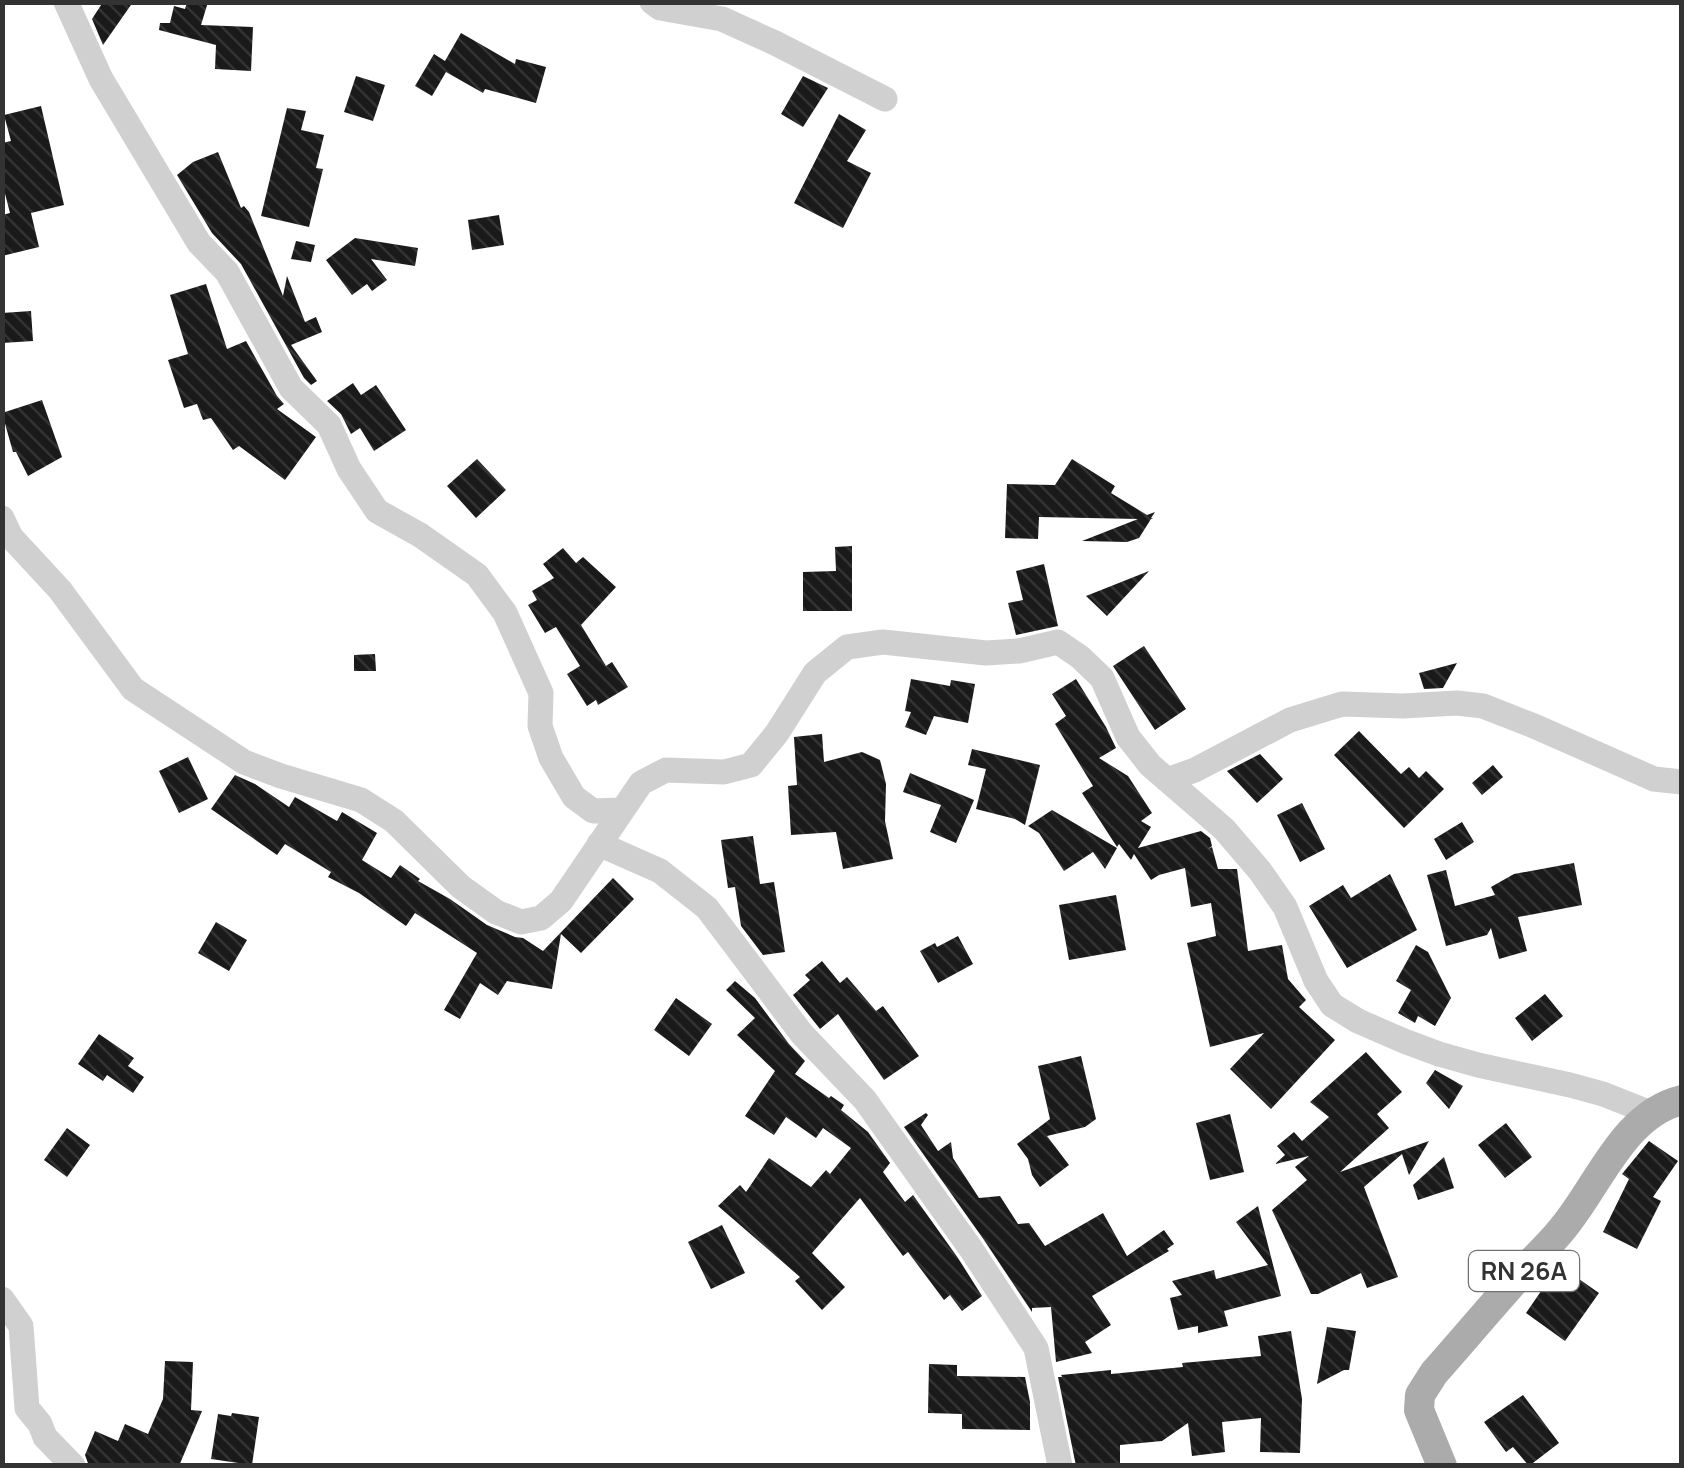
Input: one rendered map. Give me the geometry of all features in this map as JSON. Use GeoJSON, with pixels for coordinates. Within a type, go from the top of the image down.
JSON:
{"type":"FeatureCollection","features":[{"type":"Feature","properties":{"kind":"main road","name":"RN 26A"},"geometry":{"type":"LineString","coordinates":[[1442,1466],[1419,1410],[1420,1395],[1434,1373],[1560,1232],[1626,1138],[1651,1113],[1682,1100]]}},
{"type":"Feature","properties":{"kind":"street"},"geometry":{"type":"LineString","coordinates":[[66,2],[101,79],[199,244],[227,272],[291,388],[329,425],[348,469],[378,510],[477,575],[505,613],[541,694],[540,726],[551,758],[574,797],[593,811],[621,810]]}},
{"type":"Feature","properties":{"kind":"street"},"geometry":{"type":"LineString","coordinates":[[652,2],[660,8],[722,19],[886,99]]}},
{"type":"Feature","properties":{"kind":"street"},"geometry":{"type":"LineString","coordinates":[[2,518],[11,538],[60,590],[133,690],[244,762],[361,800],[394,821],[460,887],[496,912],[521,922],[541,918],[560,901],[641,782],[666,770],[724,772],[751,765],[777,733],[815,672],[847,647],[883,642],[986,654],[1058,642],[1102,678],[1128,737],[1150,765],[1224,829],[1260,871],[1285,907],[1316,981],[1332,1005],[1404,1042],[1439,1054],[1603,1094],[1651,1113]]}},
{"type":"Feature","properties":{"kind":"street"},"geometry":{"type":"LineString","coordinates":[[1167,780],[1195,770],[1290,720],[1342,704],[1457,703],[1483,706],[1654,779],[1682,782]]}},
{"type":"Feature","properties":{"kind":"street"},"geometry":{"type":"LineString","coordinates":[[599,844],[660,871],[707,908],[802,1034],[864,1100],[971,1249],[1036,1348],[1060,1466]]}},
{"type":"Feature","properties":{"kind":"street"},"geometry":{"type":"LineString","coordinates":[[2,1299],[21,1326],[27,1408],[45,1436],[73,1466]]}},
{"type":"Feature","properties":{"kind":"building"},"geometry":{"type":"Polygon","coordinates":[[[103,2],[133,2],[103,45],[92,19],[103,2]]]}},
{"type":"Feature","properties":{"kind":"building"},"geometry":{"type":"Polygon","coordinates":[[[187,2],[208,2],[201,25],[253,27],[251,71],[215,69],[216,45],[159,30],[160,23],[170,23],[174,6],[185,9],[187,2]]]}},
{"type":"Feature","properties":{"kind":"building"},"geometry":{"type":"Polygon","coordinates":[[[461,33],[515,64],[516,59],[546,67],[536,103],[485,89],[483,93],[446,72],[432,96],[415,86],[434,54],[445,61],[461,33]]]}},
{"type":"Feature","properties":{"kind":"building"},"geometry":{"type":"Polygon","coordinates":[[[356,76],[385,85],[373,121],[344,112],[356,76]]]}},
{"type":"Feature","properties":{"kind":"building"},"geometry":{"type":"Polygon","coordinates":[[[803,76],[828,88],[803,127],[781,114],[803,76]]]}},
{"type":"Feature","properties":{"kind":"building"},"geometry":{"type":"Polygon","coordinates":[[[41,106],[64,205],[31,213],[39,247],[2,256],[2,215],[10,213],[2,182],[2,143],[11,141],[4,115],[41,106]]]}},
{"type":"Feature","properties":{"kind":"building"},"geometry":{"type":"Polygon","coordinates":[[[287,108],[306,111],[301,130],[324,135],[316,168],[323,169],[309,227],[261,216],[287,108]]]}},
{"type":"Feature","properties":{"kind":"building"},"geometry":{"type":"Polygon","coordinates":[[[839,114],[866,130],[847,161],[871,173],[843,228],[794,203],[839,114]]]}},
{"type":"Feature","properties":{"kind":"building"},"geometry":{"type":"Polygon","coordinates":[[[218,152],[241,208],[244,206],[249,212],[283,296],[287,276],[305,322],[316,317],[322,332],[291,345],[317,381],[311,385],[241,264],[212,233],[177,175],[193,162],[218,152]]]}},
{"type":"Feature","properties":{"kind":"building"},"geometry":{"type":"Polygon","coordinates":[[[499,215],[504,245],[472,250],[468,220],[499,215]]]}},
{"type":"Feature","properties":{"kind":"building"},"geometry":{"type":"Polygon","coordinates":[[[355,238],[418,248],[415,266],[371,259],[387,280],[372,291],[367,284],[352,295],[326,260],[355,238]]]}},
{"type":"Feature","properties":{"kind":"building"},"geometry":{"type":"Polygon","coordinates":[[[296,241],[315,245],[311,262],[291,259],[296,241]]]}},
{"type":"Feature","properties":{"kind":"building"},"geometry":{"type":"Polygon","coordinates":[[[206,284],[227,349],[246,341],[284,404],[277,409],[316,437],[285,480],[239,446],[233,450],[211,418],[203,420],[197,404],[184,408],[168,360],[188,354],[170,295],[206,284]]]}},
{"type":"Feature","properties":{"kind":"building"},"geometry":{"type":"Polygon","coordinates":[[[31,311],[33,341],[2,343],[2,313],[31,311]]]}},
{"type":"Feature","properties":{"kind":"building"},"geometry":{"type":"Polygon","coordinates":[[[353,383],[361,395],[376,385],[406,430],[374,451],[360,428],[351,434],[341,414],[327,401],[353,383]]]}},
{"type":"Feature","properties":{"kind":"building"},"geometry":{"type":"Polygon","coordinates":[[[42,400],[62,457],[28,476],[13,452],[2,413],[42,400]]]}},
{"type":"Feature","properties":{"kind":"building"},"geometry":{"type":"Polygon","coordinates":[[[477,459],[506,490],[476,518],[447,486],[477,459]]]}},
{"type":"Feature","properties":{"kind":"building"},"geometry":{"type":"Polygon","coordinates":[[[1072,459],[1115,486],[1111,493],[1147,515],[1155,512],[1139,538],[1127,542],[1082,541],[1138,519],[1039,517],[1038,539],[1005,538],[1007,484],[1055,485],[1072,459]]]}},
{"type":"Feature","properties":{"kind":"building"},"geometry":{"type":"Polygon","coordinates":[[[852,546],[852,611],[803,611],[803,572],[836,571],[835,547],[852,546]]]}},
{"type":"Feature","properties":{"kind":"building"},"geometry":{"type":"Polygon","coordinates":[[[563,548],[576,563],[583,557],[616,587],[581,625],[606,666],[612,662],[628,687],[598,705],[596,700],[587,706],[567,674],[580,666],[556,627],[545,633],[528,605],[537,600],[532,591],[554,578],[543,564],[563,548]]]}},
{"type":"Feature","properties":{"kind":"building"},"geometry":{"type":"Polygon","coordinates":[[[1044,564],[1058,626],[1016,635],[1008,603],[1023,600],[1016,571],[1044,564]]]}},
{"type":"Feature","properties":{"kind":"building"},"geometry":{"type":"Polygon","coordinates":[[[1149,571],[1107,616],[1086,596],[1149,571]]]}},
{"type":"Feature","properties":{"kind":"building"},"geometry":{"type":"Polygon","coordinates":[[[1144,646],[1186,709],[1155,730],[1113,666],[1144,646]]]}},
{"type":"Feature","properties":{"kind":"building"},"geometry":{"type":"Polygon","coordinates":[[[375,654],[376,671],[354,671],[354,655],[375,654]]]}},
{"type":"Feature","properties":{"kind":"building"},"geometry":{"type":"Polygon","coordinates":[[[1457,663],[1443,688],[1424,689],[1419,673],[1457,663]]]}},
{"type":"Feature","properties":{"kind":"building"},"geometry":{"type":"Polygon","coordinates":[[[911,679],[950,686],[951,680],[975,684],[968,723],[934,716],[926,735],[905,727],[911,712],[905,711],[911,679]]]}},
{"type":"Feature","properties":{"kind":"building"},"geometry":{"type":"Polygon","coordinates":[[[1076,679],[1116,748],[1099,758],[1128,776],[1152,813],[1141,821],[1151,827],[1138,848],[1201,831],[1210,838],[1212,846],[1208,849],[1212,847],[1218,869],[1237,869],[1248,951],[1282,945],[1288,979],[1306,1000],[1299,1007],[1335,1040],[1271,1109],[1230,1069],[1264,1033],[1210,1047],[1187,943],[1216,936],[1211,903],[1191,907],[1185,868],[1151,880],[1134,854],[1131,860],[1119,844],[1117,847],[1082,793],[1093,786],[1055,724],[1066,716],[1052,694],[1076,679]]]}},
{"type":"Feature","properties":{"kind":"building"},"geometry":{"type":"Polygon","coordinates":[[[1359,731],[1401,774],[1409,767],[1419,778],[1426,771],[1444,789],[1404,828],[1334,755],[1359,731]]]}},
{"type":"Feature","properties":{"kind":"building"},"geometry":{"type":"Polygon","coordinates":[[[822,734],[824,762],[862,752],[880,760],[893,859],[843,869],[836,832],[791,835],[788,786],[797,785],[794,737],[822,734]]]}},
{"type":"Feature","properties":{"kind":"building"},"geometry":{"type":"Polygon","coordinates":[[[972,749],[1040,765],[1025,825],[976,809],[986,769],[968,765],[972,749]]]}},
{"type":"Feature","properties":{"kind":"building"},"geometry":{"type":"Polygon","coordinates":[[[1260,754],[1283,779],[1257,803],[1227,771],[1260,754]]]}},
{"type":"Feature","properties":{"kind":"building"},"geometry":{"type":"Polygon","coordinates":[[[188,757],[208,799],[179,813],[159,771],[188,757]]]}},
{"type":"Feature","properties":{"kind":"building"},"geometry":{"type":"Polygon","coordinates":[[[1493,765],[1503,777],[1482,795],[1472,783],[1493,765]]]}},
{"type":"Feature","properties":{"kind":"building"},"geometry":{"type":"Polygon","coordinates":[[[910,773],[974,800],[956,843],[930,832],[941,805],[903,792],[910,773]]]}},
{"type":"Feature","properties":{"kind":"building"},"geometry":{"type":"Polygon","coordinates":[[[235,775],[289,807],[295,797],[337,821],[342,812],[377,833],[362,860],[391,878],[400,865],[487,925],[523,938],[543,951],[613,878],[634,899],[581,953],[561,934],[552,989],[507,981],[498,995],[480,983],[460,1019],[444,1010],[477,953],[415,913],[406,926],[328,877],[331,872],[285,844],[277,855],[211,809],[235,775]]]}},
{"type":"Feature","properties":{"kind":"building"},"geometry":{"type":"Polygon","coordinates":[[[1302,803],[1325,849],[1300,862],[1277,815],[1302,803]]]}},
{"type":"Feature","properties":{"kind":"building"},"geometry":{"type":"Polygon","coordinates":[[[1052,810],[1117,848],[1105,869],[1093,852],[1064,871],[1039,833],[1028,826],[1052,810]]]}},
{"type":"Feature","properties":{"kind":"building"},"geometry":{"type":"Polygon","coordinates":[[[1462,822],[1474,842],[1446,860],[1434,839],[1462,822]]]}},
{"type":"Feature","properties":{"kind":"building"},"geometry":{"type":"Polygon","coordinates":[[[753,836],[760,884],[774,882],[785,952],[763,955],[741,926],[735,887],[728,888],[721,840],[753,836]]]}},
{"type":"Feature","properties":{"kind":"building"},"geometry":{"type":"Polygon","coordinates":[[[1574,863],[1582,905],[1518,917],[1527,951],[1499,959],[1491,928],[1487,935],[1446,946],[1427,875],[1446,870],[1455,906],[1495,895],[1491,887],[1514,874],[1574,863]]]}},
{"type":"Feature","properties":{"kind":"building"},"geometry":{"type":"Polygon","coordinates":[[[1390,874],[1417,930],[1347,968],[1309,906],[1343,885],[1351,898],[1390,874]]]}},
{"type":"Feature","properties":{"kind":"building"},"geometry":{"type":"Polygon","coordinates":[[[1116,895],[1126,950],[1069,960],[1059,905],[1116,895]]]}},
{"type":"Feature","properties":{"kind":"building"},"geometry":{"type":"Polygon","coordinates":[[[216,922],[247,940],[229,971],[198,953],[216,922]]]}},
{"type":"Feature","properties":{"kind":"building"},"geometry":{"type":"Polygon","coordinates":[[[958,936],[973,964],[938,983],[920,951],[958,936]]]}},
{"type":"Feature","properties":{"kind":"building"},"geometry":{"type":"Polygon","coordinates":[[[1416,945],[1428,952],[1451,998],[1435,1026],[1418,1016],[1415,1023],[1398,1013],[1411,990],[1396,981],[1416,945]]]}},
{"type":"Feature","properties":{"kind":"building"},"geometry":{"type":"Polygon","coordinates":[[[822,961],[840,983],[847,977],[876,1011],[883,1006],[919,1056],[884,1080],[838,1014],[820,1029],[793,995],[810,980],[805,975],[822,961]]]}},
{"type":"Feature","properties":{"kind":"building"},"geometry":{"type":"Polygon","coordinates":[[[735,981],[755,998],[805,1061],[795,1074],[844,1105],[841,1110],[868,1132],[890,1163],[883,1172],[905,1202],[913,1195],[958,1258],[982,1296],[962,1311],[950,1295],[944,1300],[908,1252],[903,1256],[860,1198],[812,1253],[845,1287],[822,1310],[795,1281],[800,1277],[718,1206],[740,1185],[746,1192],[769,1158],[811,1187],[826,1170],[830,1174],[851,1148],[823,1128],[816,1138],[786,1117],[774,1135],[745,1116],[775,1071],[737,1035],[755,1018],[726,990],[735,981]]]}},
{"type":"Feature","properties":{"kind":"building"},"geometry":{"type":"Polygon","coordinates":[[[1545,994],[1563,1016],[1532,1041],[1515,1018],[1545,994]]]}},
{"type":"Feature","properties":{"kind":"building"},"geometry":{"type":"Polygon","coordinates":[[[676,998],[712,1024],[689,1056],[654,1030],[676,998]]]}},
{"type":"Feature","properties":{"kind":"building"},"geometry":{"type":"Polygon","coordinates":[[[99,1034],[134,1058],[128,1066],[144,1077],[133,1093],[107,1075],[103,1081],[78,1064],[99,1034]]]}},
{"type":"Feature","properties":{"kind":"building"},"geometry":{"type":"Polygon","coordinates":[[[1366,1052],[1402,1092],[1377,1114],[1389,1128],[1340,1172],[1429,1141],[1409,1175],[1402,1154],[1364,1187],[1398,1277],[1367,1288],[1361,1273],[1311,1294],[1272,1210],[1307,1180],[1295,1167],[1309,1156],[1275,1164],[1285,1155],[1277,1146],[1294,1132],[1302,1141],[1329,1117],[1310,1102],[1366,1052]]]}},
{"type":"Feature","properties":{"kind":"building"},"geometry":{"type":"Polygon","coordinates":[[[1081,1056],[1096,1119],[1085,1127],[1047,1136],[1069,1165],[1040,1187],[1017,1144],[1050,1119],[1038,1066],[1081,1056]]]}},
{"type":"Feature","properties":{"kind":"building"},"geometry":{"type":"Polygon","coordinates":[[[1435,1070],[1463,1086],[1449,1109],[1426,1083],[1435,1070]]]}},
{"type":"Feature","properties":{"kind":"building"},"geometry":{"type":"Polygon","coordinates":[[[926,1113],[921,1125],[938,1151],[951,1142],[953,1158],[979,1198],[1000,1196],[1018,1224],[1029,1223],[1045,1246],[1103,1213],[1127,1256],[1164,1230],[1174,1244],[1169,1251],[1092,1296],[1111,1325],[1085,1342],[1092,1353],[1056,1362],[1051,1307],[1032,1308],[1032,1312],[904,1127],[926,1113]]]}},
{"type":"Feature","properties":{"kind":"building"},"geometry":{"type":"Polygon","coordinates":[[[1230,1114],[1244,1172],[1210,1180],[1196,1123],[1230,1114]]]}},
{"type":"Feature","properties":{"kind":"building"},"geometry":{"type":"Polygon","coordinates":[[[1506,1123],[1532,1157],[1505,1178],[1478,1145],[1506,1123]]]}},
{"type":"Feature","properties":{"kind":"building"},"geometry":{"type":"Polygon","coordinates":[[[67,1128],[90,1145],[67,1177],[44,1160],[67,1128]]]}},
{"type":"Feature","properties":{"kind":"building"},"geometry":{"type":"Polygon","coordinates":[[[1649,1141],[1678,1161],[1653,1197],[1661,1201],[1637,1249],[1603,1232],[1629,1179],[1622,1174],[1649,1141]]]}},
{"type":"Feature","properties":{"kind":"building"},"geometry":{"type":"Polygon","coordinates":[[[1444,1157],[1454,1188],[1418,1200],[1413,1185],[1444,1157]]]}},
{"type":"Feature","properties":{"kind":"building"},"geometry":{"type":"Polygon","coordinates":[[[1258,1206],[1281,1296],[1224,1311],[1228,1326],[1198,1333],[1198,1326],[1178,1330],[1170,1298],[1182,1295],[1172,1281],[1214,1270],[1216,1279],[1268,1265],[1236,1222],[1258,1206]]]}},
{"type":"Feature","properties":{"kind":"building"},"geometry":{"type":"Polygon","coordinates":[[[722,1225],[745,1273],[711,1289],[688,1242],[722,1225]]]}},
{"type":"Feature","properties":{"kind":"building"},"geometry":{"type":"Polygon","coordinates":[[[1559,1265],[1599,1293],[1565,1341],[1526,1313],[1559,1265]]]}},
{"type":"Feature","properties":{"kind":"building"},"geometry":{"type":"Polygon","coordinates":[[[1327,1327],[1356,1331],[1349,1370],[1317,1384],[1327,1327]]]}},
{"type":"Feature","properties":{"kind":"building"},"geometry":{"type":"Polygon","coordinates":[[[1291,1331],[1302,1399],[1300,1453],[1260,1452],[1261,1418],[1222,1422],[1225,1452],[1192,1456],[1188,1423],[1162,1441],[1120,1445],[1120,1466],[1076,1466],[1058,1377],[1061,1375],[1111,1370],[1111,1374],[1261,1356],[1258,1336],[1291,1331]]]}},
{"type":"Feature","properties":{"kind":"building"},"geometry":{"type":"Polygon","coordinates":[[[165,1361],[193,1362],[191,1410],[202,1411],[179,1466],[89,1466],[85,1455],[95,1431],[118,1441],[125,1424],[148,1434],[163,1399],[165,1361]]]}},
{"type":"Feature","properties":{"kind":"building"},"geometry":{"type":"Polygon","coordinates":[[[929,1364],[957,1365],[957,1376],[1025,1377],[1030,1430],[962,1429],[962,1414],[928,1413],[929,1364]]]}},
{"type":"Feature","properties":{"kind":"building"},"geometry":{"type":"Polygon","coordinates":[[[1523,1395],[1559,1443],[1529,1466],[1513,1447],[1506,1452],[1484,1422],[1523,1395]]]}},
{"type":"Feature","properties":{"kind":"building"},"geometry":{"type":"Polygon","coordinates":[[[218,1414],[259,1417],[252,1465],[211,1459],[218,1414]]]}}]}
